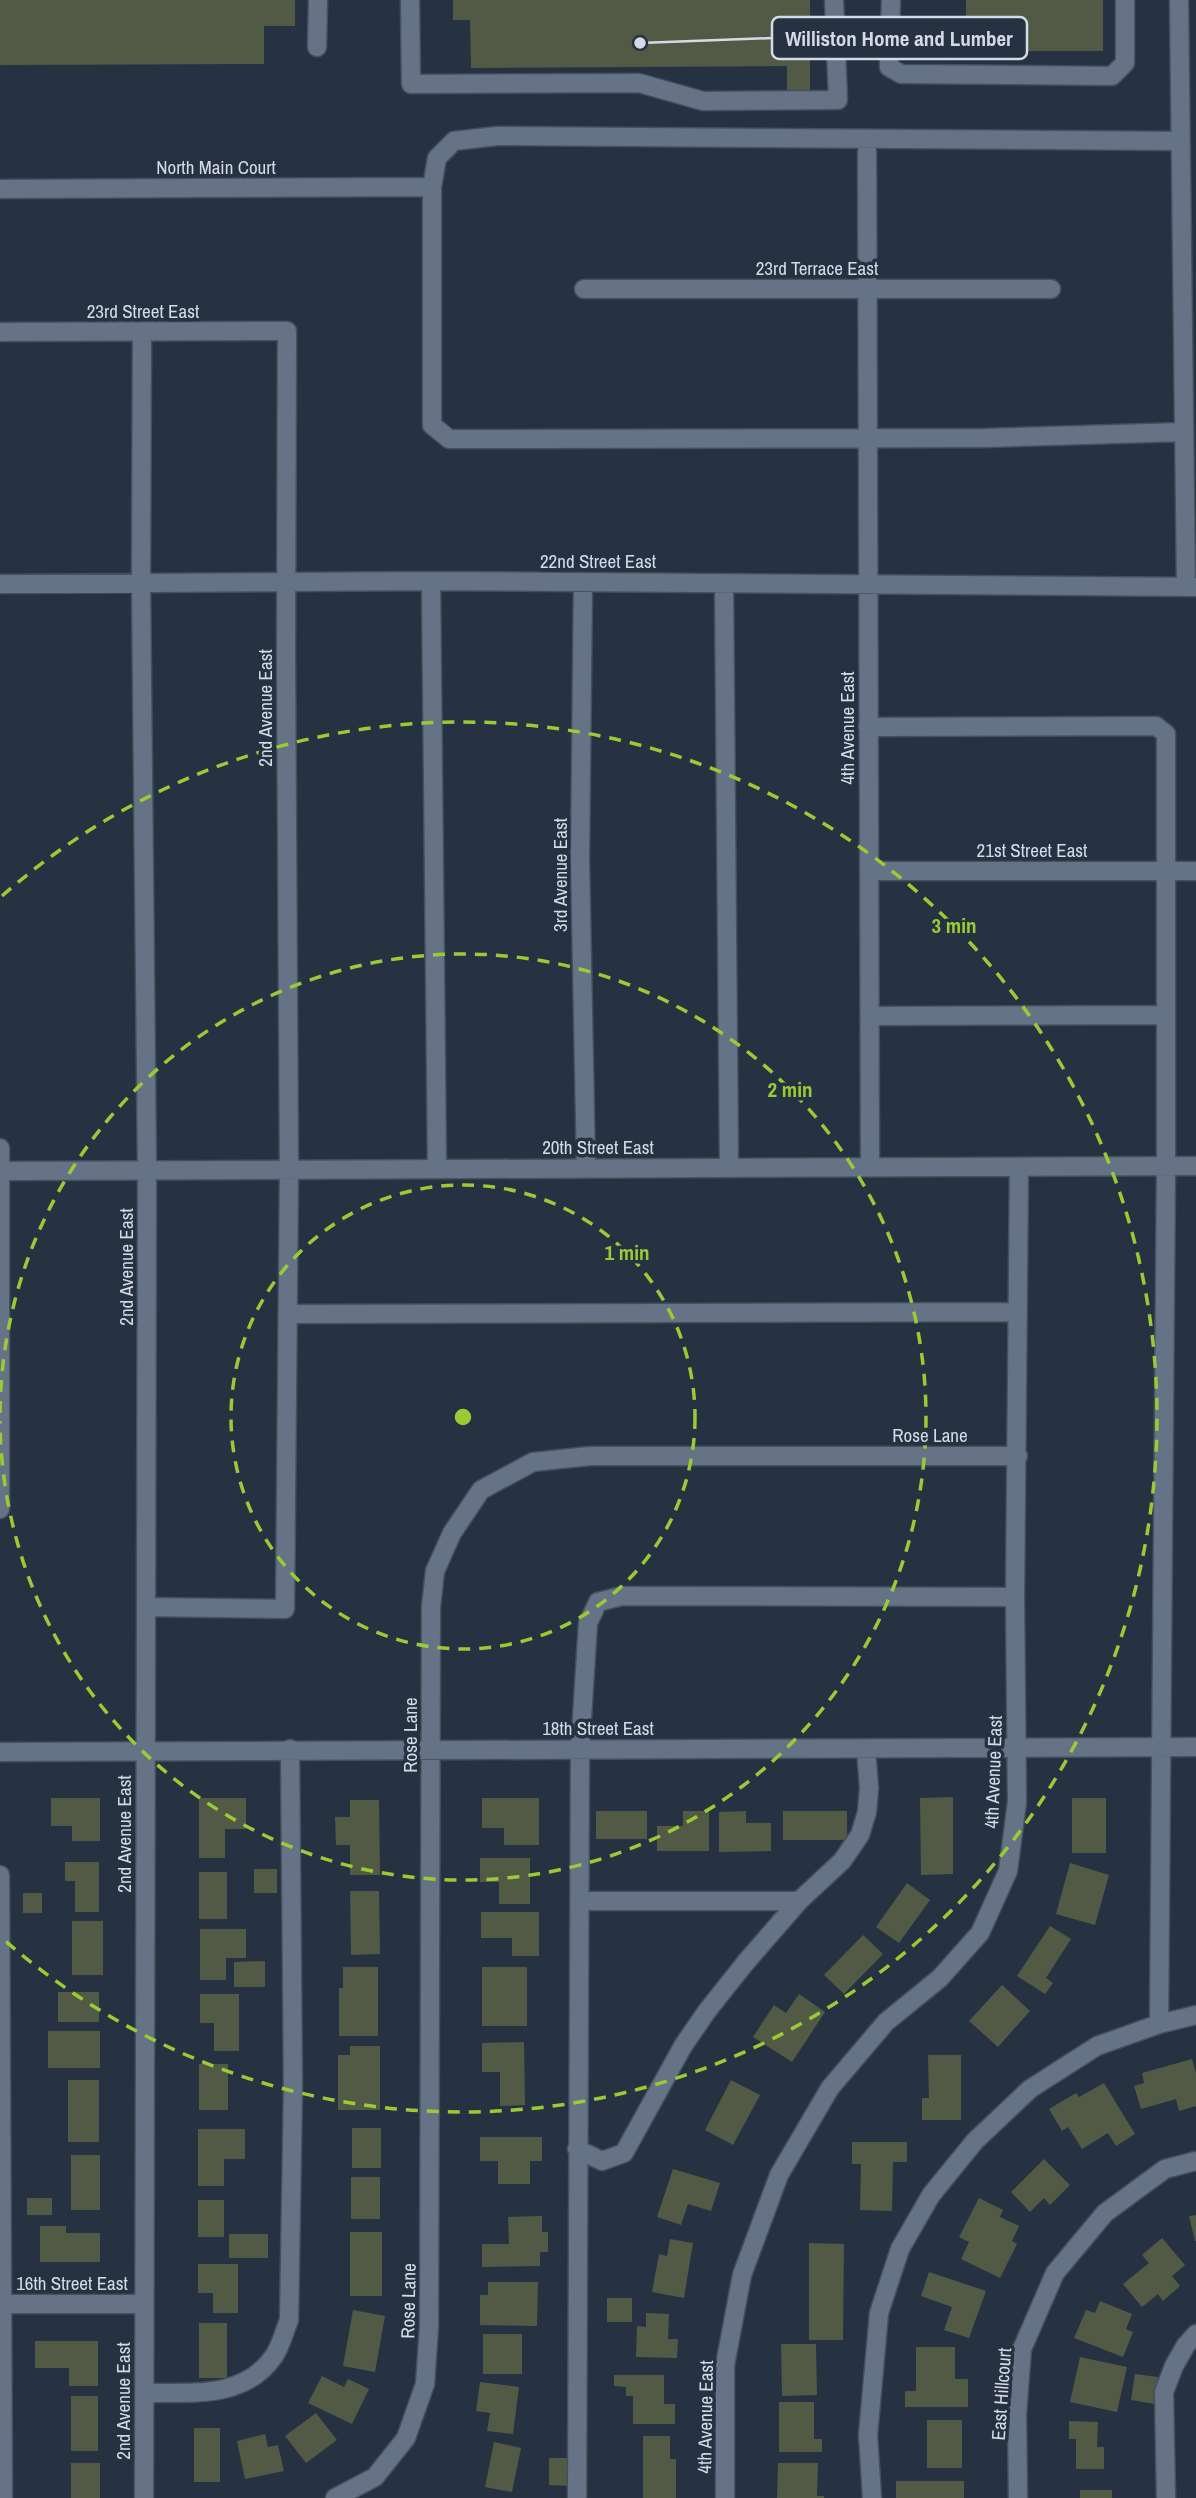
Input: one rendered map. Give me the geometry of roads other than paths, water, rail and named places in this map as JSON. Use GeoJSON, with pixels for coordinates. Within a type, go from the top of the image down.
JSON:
{"type":"FeatureCollection","features":[{"type":"Feature","properties":{"kind":"street"},"geometry":{"type":"LineString","coordinates":[[317,47],[318,0]]}},
{"type":"Feature","properties":{"kind":"street"},"geometry":{"type":"LineString","coordinates":[[410,0],[411,84],[639,83],[703,101],[838,100],[834,0]]}},
{"type":"Feature","properties":{"kind":"street"},"geometry":{"type":"LineString","coordinates":[[891,0],[889,67],[901,74],[1099,76],[1112,76],[1125,64],[1125,0]]}},
{"type":"Feature","properties":{"kind":"street"},"geometry":{"type":"LineString","coordinates":[[1180,0],[1183,432],[1191,586]]}},
{"type":"Feature","properties":{"kind":"street"},"geometry":{"type":"LineString","coordinates":[[1180,141],[497,136],[454,141],[437,158],[432,187],[432,425],[449,439],[984,438],[1183,432]]}},
{"type":"Feature","properties":{"kind":"street","name":"4th Avenue East"},"geometry":{"type":"LineString","coordinates":[[867,139],[870,1167]]}},
{"type":"Feature","properties":{"kind":"street","name":"North Main Court"},"geometry":{"type":"LineString","coordinates":[[0,189],[432,187]]}},
{"type":"Feature","properties":{"kind":"street","name":"23rd Terrace East"},"geometry":{"type":"LineString","coordinates":[[584,289],[1051,289]]}},
{"type":"Feature","properties":{"kind":"street","name":"23rd Street East"},"geometry":{"type":"LineString","coordinates":[[0,332],[287,331]]}},
{"type":"Feature","properties":{"kind":"street","name":"2nd Avenue East"},"geometry":{"type":"LineString","coordinates":[[146,1607],[285,1609],[289,1314],[287,331]]}},
{"type":"Feature","properties":{"kind":"street","name":"2nd Avenue East"},"geometry":{"type":"LineString","coordinates":[[142,333],[141,583],[147,1170],[144,2498]]}},
{"type":"Feature","properties":{"kind":"street"},"geometry":{"type":"LineString","coordinates":[[431,581],[437,1169]]}},
{"type":"Feature","properties":{"kind":"street","name":"22nd Street East"},"geometry":{"type":"LineString","coordinates":[[0,584],[431,581],[1191,586]]}},
{"type":"Feature","properties":{"kind":"street","name":"3rd Avenue East"},"geometry":{"type":"LineString","coordinates":[[583,582],[580,860],[586,1168]]}},
{"type":"Feature","properties":{"kind":"street"},"geometry":{"type":"LineString","coordinates":[[724,583],[729,1168]]}},
{"type":"Feature","properties":{"kind":"street"},"geometry":{"type":"LineString","coordinates":[[868,727],[1156,726],[1166,734],[1166,1166],[1159,2024]]}},
{"type":"Feature","properties":{"kind":"street","name":"21st Street East"},"geometry":{"type":"LineString","coordinates":[[869,871],[1196,871]]}},
{"type":"Feature","properties":{"kind":"street"},"geometry":{"type":"LineString","coordinates":[[870,1016],[1166,1015]]}},
{"type":"Feature","properties":{"kind":"street"},"geometry":{"type":"LineString","coordinates":[[0,1149],[0,1509]]}},
{"type":"Feature","properties":{"kind":"street","name":"20th Street East"},"geometry":{"type":"LineString","coordinates":[[1,1171],[1196,1166]]}},
{"type":"Feature","properties":{"kind":"street","name":"4th Avenue East"},"geometry":{"type":"LineString","coordinates":[[725,2498],[725,2365],[742,2275],[779,2175],[830,2088],[886,2022],[940,1978],[980,1933],[1008,1871],[1017,1802],[1015,1597],[1018,1167]]}},
{"type":"Feature","properties":{"kind":"street"},"geometry":{"type":"LineString","coordinates":[[289,1314],[1018,1312]]}},
{"type":"Feature","properties":{"kind":"street","name":"Rose Lane"},"geometry":{"type":"LineString","coordinates":[[335,2498],[375,2477],[406,2438],[425,2384],[429,2327],[431,1607],[435,1571],[452,1533],[481,1490],[533,1462],[590,1456],[1018,1456]]}},
{"type":"Feature","properties":{"kind":"street"},"geometry":{"type":"LineString","coordinates":[[578,2498],[580,1749],[588,1623],[598,1602],[622,1596],[1015,1597]]}},
{"type":"Feature","properties":{"kind":"street","name":"18th Street East"},"geometry":{"type":"LineString","coordinates":[[0,1752],[1196,1747]]}},
{"type":"Feature","properties":{"kind":"street"},"geometry":{"type":"LineString","coordinates":[[144,2393],[215,2392],[247,2382],[274,2356],[289,2320],[293,2088],[290,1749]]}},
{"type":"Feature","properties":{"kind":"street"},"geometry":{"type":"LineString","coordinates":[[577,2149],[602,2161],[624,2153],[642,2125],[657,2091],[683,2046],[707,2011],[799,1901],[842,1861],[860,1835],[867,1812],[869,1788],[866,1749]]}},
{"type":"Feature","properties":{"kind":"street"},"geometry":{"type":"LineString","coordinates":[[0,1875],[3,2498]]}},
{"type":"Feature","properties":{"kind":"street"},"geometry":{"type":"LineString","coordinates":[[581,1901],[799,1901]]}},
{"type":"Feature","properties":{"kind":"street"},"geometry":{"type":"LineString","coordinates":[[872,2498],[869,2435],[879,2313],[900,2249],[931,2195],[975,2141],[1030,2089],[1097,2046],[1159,2024],[1196,2015]]}},
{"type":"Feature","properties":{"kind":"street","name":"East Hillcourt"},"geometry":{"type":"LineString","coordinates":[[1018,2498],[1017,2414],[1021,2349],[1055,2273],[1105,2213],[1164,2169],[1196,2161]]}},
{"type":"Feature","properties":{"kind":"street","name":"16th Street East"},"geometry":{"type":"LineString","coordinates":[[1,2304],[143,2304]]}},
{"type":"Feature","properties":{"kind":"street"},"geometry":{"type":"LineString","coordinates":[[1166,2498],[1164,2392],[1174,2365],[1196,2334]]}},
{"type":"Feature","properties":{"kind":"place","name":"Williston Home and Lumber"},"geometry":{"type":"Point","coordinates":[640,43]}}]}
